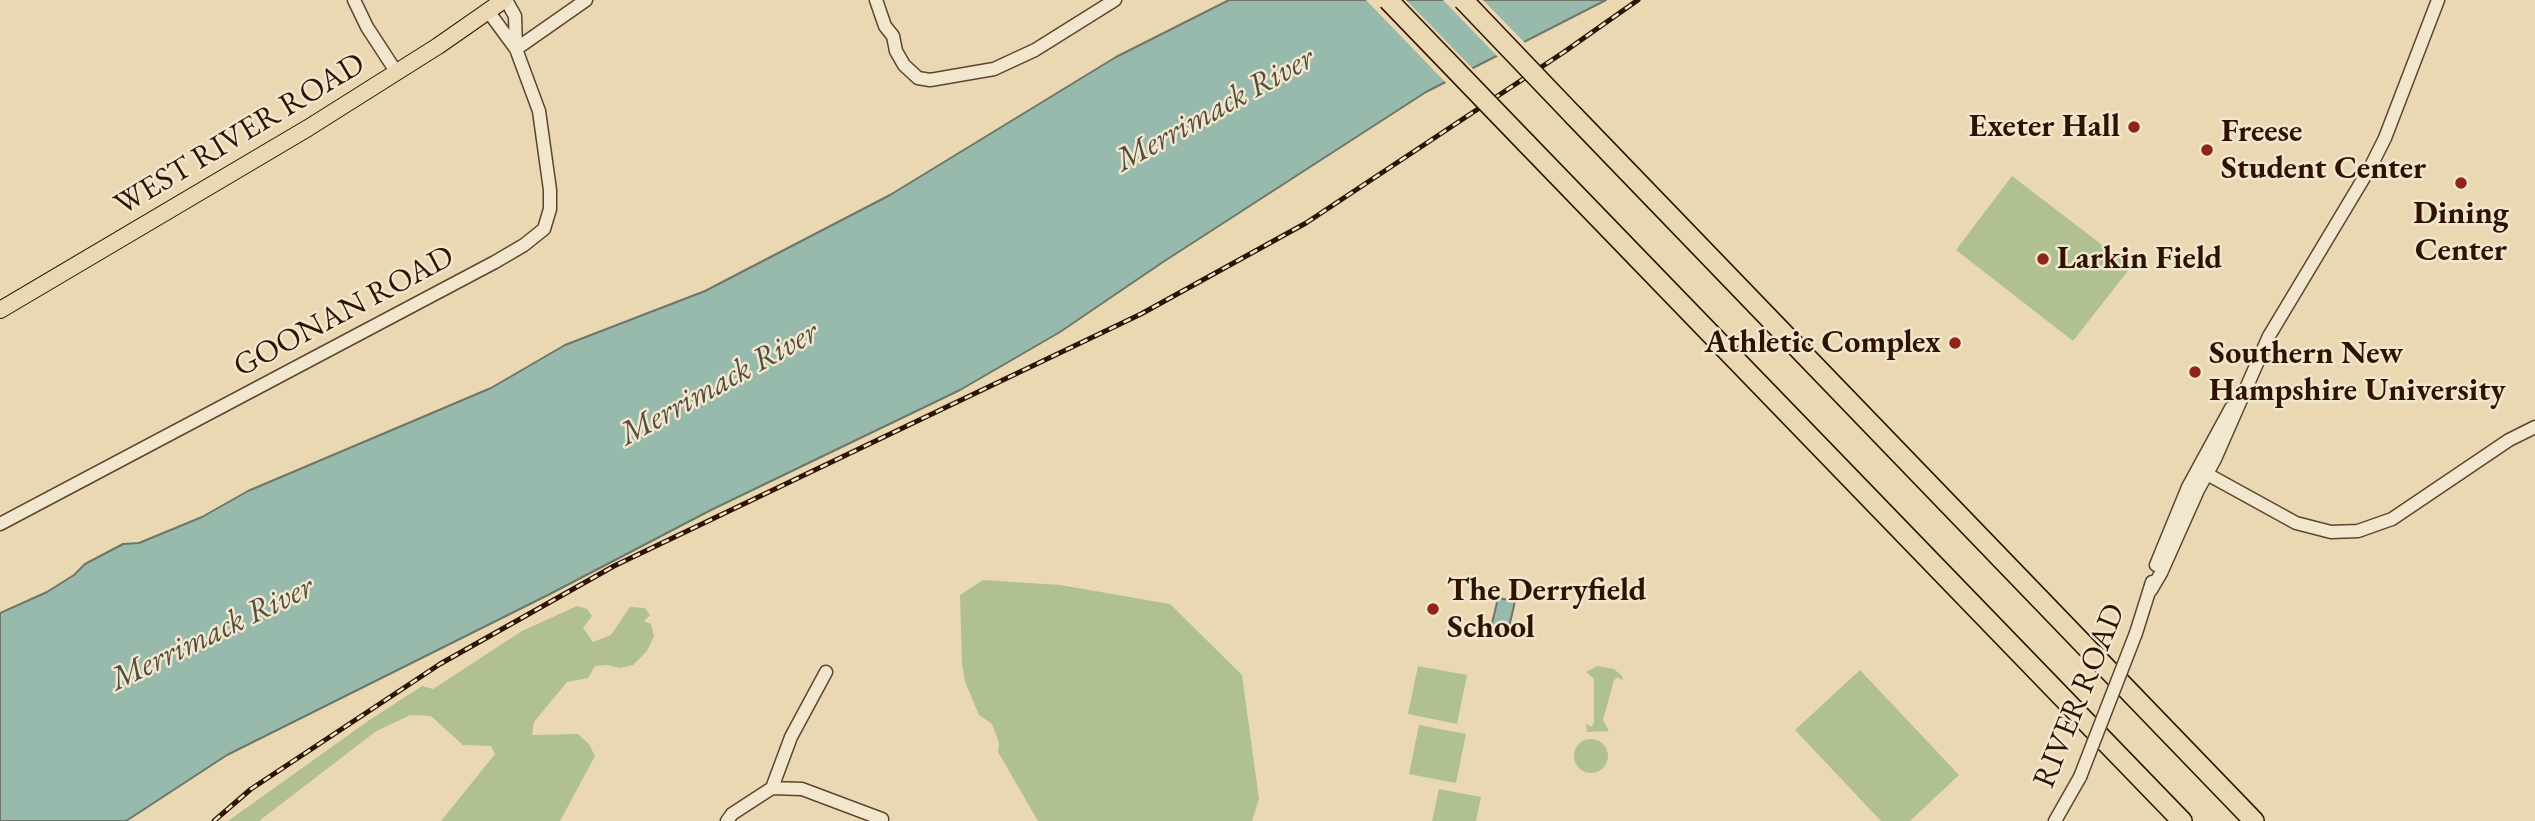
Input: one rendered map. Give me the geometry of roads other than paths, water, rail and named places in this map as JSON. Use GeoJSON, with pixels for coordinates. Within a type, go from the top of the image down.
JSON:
{"type":"FeatureCollection","features":[{"type":"Feature","properties":{"kind":"highway"},"geometry":{"type":"LineString","coordinates":[[1388,0],[2182,821]]}},
{"type":"Feature","properties":{"kind":"highway"},"geometry":{"type":"LineString","coordinates":[[1463,0],[2254,821]]}},
{"type":"Feature","properties":{"kind":"main road","name":"WEST RIVER ROAD"},"geometry":{"type":"LineString","coordinates":[[0,310],[297,135],[397,73],[505,0]]}},
{"type":"Feature","properties":{"kind":"street"},"geometry":{"type":"LineString","coordinates":[[354,0],[367,27],[397,73]]}},
{"type":"Feature","properties":{"kind":"street","name":"GOONAN ROAD"},"geometry":{"type":"LineString","coordinates":[[505,0],[515,16],[516,49]]}},
{"type":"Feature","properties":{"kind":"street"},"geometry":{"type":"LineString","coordinates":[[516,49],[586,0]]}},
{"type":"Feature","properties":{"kind":"street"},"geometry":{"type":"LineString","coordinates":[[876,0],[904,65],[918,78],[930,80],[994,69],[1035,50],[1115,0]]}},
{"type":"Feature","properties":{"kind":"street"},"geometry":{"type":"LineString","coordinates":[[2245,387],[2269,337],[2385,138],[2438,0]]}},
{"type":"Feature","properties":{"kind":"street","name":"GOONAN ROAD"},"geometry":{"type":"LineString","coordinates":[[0,524],[495,262],[544,229],[550,209],[544,134],[533,88],[516,49],[488,11]]}},
{"type":"Feature","properties":{"kind":"street","name":"RIVER ROAD"},"geometry":{"type":"LineString","coordinates":[[2151,590],[2243,399],[2245,387]]}},
{"type":"Feature","properties":{"kind":"street","name":"RIVER ROAD"},"geometry":{"type":"LineString","coordinates":[[2056,821],[2080,777],[2136,633],[2151,590],[2154,571],[2188,487],[2236,398],[2245,387]]}},
{"type":"Feature","properties":{"kind":"street"},"geometry":{"type":"LineString","coordinates":[[2207,474],[2296,523],[2331,532],[2358,531],[2392,519],[2509,440],[2535,427]]}},
{"type":"Feature","properties":{"kind":"street"},"geometry":{"type":"LineString","coordinates":[[772,788],[791,737],[827,672]]}},
{"type":"Feature","properties":{"kind":"street"},"geometry":{"type":"LineString","coordinates":[[727,821],[732,814],[772,788],[802,789],[882,819]]}},
{"type":"Feature","properties":{"kind":"water","name":"Merrimack River"},"geometry":{"type":"Polygon","coordinates":[[[1229,0],[1606,0],[1426,92],[1060,332],[960,390],[711,510],[548,595],[227,755],[126,821],[0,821],[0,613],[47,592],[74,575],[85,564],[123,544],[139,543],[202,517],[248,491],[491,388],[565,345],[705,291],[890,195],[1116,57],[1229,0]]]}},
{"type":"Feature","properties":{"kind":"water"},"geometry":{"type":"Polygon","coordinates":[[[1498,598],[1515,601],[1507,636],[1490,632],[1498,598]]]}},
{"type":"Feature","properties":{"kind":"railway"},"geometry":{"type":"LineString","coordinates":[[214,821],[251,789],[440,664],[614,566],[1141,314],[1306,223],[1638,0]]}},
{"type":"Feature","properties":{"kind":"place","name":"Exeter Hall"},"geometry":{"type":"Point","coordinates":[2134,127]}},
{"type":"Feature","properties":{"kind":"place","name":"Freese Student Center"},"geometry":{"type":"Point","coordinates":[2207,150]}},
{"type":"Feature","properties":{"kind":"place","name":"Dining Center"},"geometry":{"type":"Point","coordinates":[2461,183]}},
{"type":"Feature","properties":{"kind":"place","name":"Larkin Field"},"geometry":{"type":"Point","coordinates":[2043,259]}},
{"type":"Feature","properties":{"kind":"place","name":"Athletic Complex"},"geometry":{"type":"Point","coordinates":[1955,343]}},
{"type":"Feature","properties":{"kind":"place","name":"Southern New Hampshire University"},"geometry":{"type":"Point","coordinates":[2195,372]}},
{"type":"Feature","properties":{"kind":"place","name":"The Derryfield School"},"geometry":{"type":"Point","coordinates":[1433,609]}}]}
